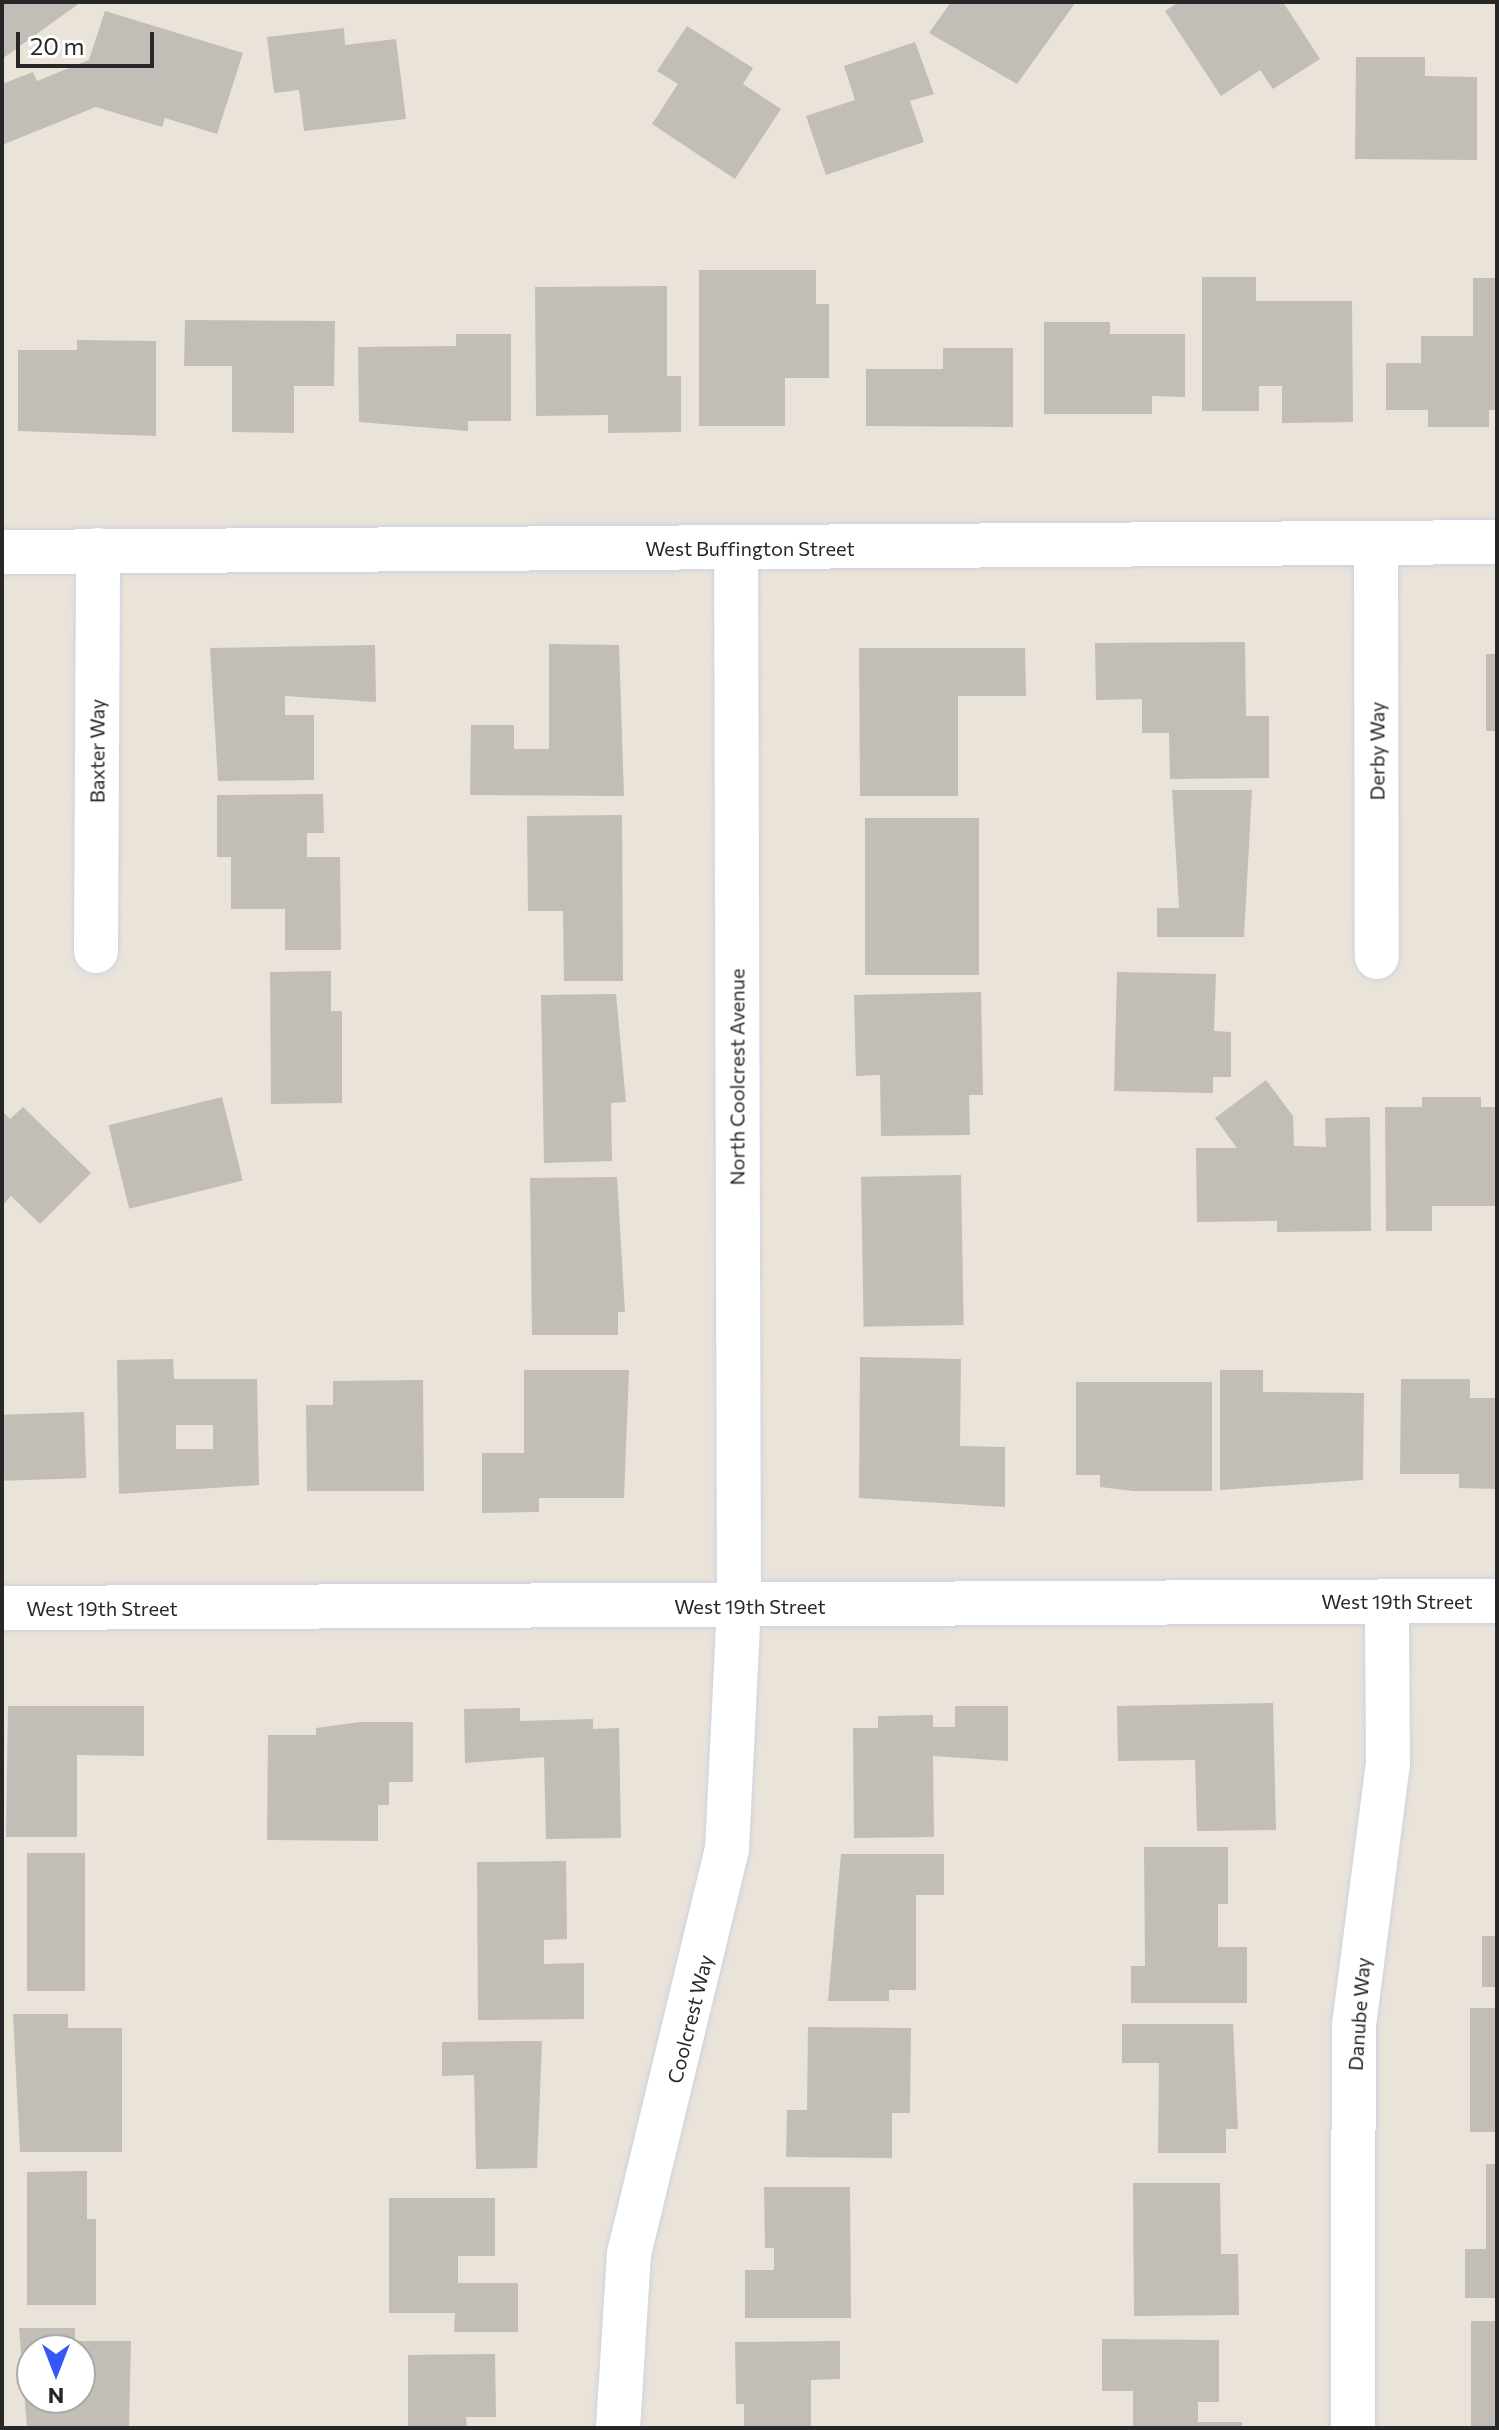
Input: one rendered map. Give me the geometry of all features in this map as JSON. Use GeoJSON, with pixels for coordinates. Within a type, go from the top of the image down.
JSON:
{"type":"FeatureCollection","features":[{"type":"Feature","properties":{"kind":"street","name":"West Buffington Street"},"geometry":{"type":"LineString","coordinates":[[2,552],[1497,542]]}},
{"type":"Feature","properties":{"kind":"street","name":"Derby Way"},"geometry":{"type":"LineString","coordinates":[[1376,544],[1377,957]]}},
{"type":"Feature","properties":{"kind":"street","name":"North Coolcrest Avenue"},"geometry":{"type":"LineString","coordinates":[[736,548],[739,1606]]}},
{"type":"Feature","properties":{"kind":"street","name":"Baxter Way"},"geometry":{"type":"LineString","coordinates":[[96,951],[98,550]]}},
{"type":"Feature","properties":{"kind":"street","name":"Danube Way"},"geometry":{"type":"LineString","coordinates":[[1353,2428],[1354,2025],[1388,1764],[1387,1601]]}},
{"type":"Feature","properties":{"kind":"street","name":"West 19th Street"},"geometry":{"type":"LineString","coordinates":[[2,1608],[1497,1601]]}},
{"type":"Feature","properties":{"kind":"street","name":"Coolcrest Way"},"geometry":{"type":"LineString","coordinates":[[618,2428],[629,2254],[727,1850],[739,1606]]}},
{"type":"Feature","properties":{"kind":"building"},"geometry":{"type":"Polygon","coordinates":[[[2,2],[81,2],[2,59],[2,2]]]}},
{"type":"Feature","properties":{"kind":"building"},"geometry":{"type":"Polygon","coordinates":[[[951,2],[1076,2],[1017,84],[929,33],[951,2]]]}},
{"type":"Feature","properties":{"kind":"building"},"geometry":{"type":"Polygon","coordinates":[[[1179,2],[1283,2],[1320,59],[1273,89],[1260,70],[1221,96],[1165,11],[1179,2]]]}},
{"type":"Feature","properties":{"kind":"building"},"geometry":{"type":"Polygon","coordinates":[[[105,11],[243,53],[217,134],[165,118],[162,127],[96,107],[2,145],[2,84],[33,72],[37,81],[89,60],[105,11]]]}},
{"type":"Feature","properties":{"kind":"building"},"geometry":{"type":"Polygon","coordinates":[[[687,26],[753,68],[743,84],[781,109],[735,179],[652,124],[678,84],[657,71],[687,26]]]}},
{"type":"Feature","properties":{"kind":"building"},"geometry":{"type":"Polygon","coordinates":[[[344,28],[345,45],[396,39],[406,119],[304,131],[299,90],[274,93],[267,37],[344,28]]]}},
{"type":"Feature","properties":{"kind":"building"},"geometry":{"type":"Polygon","coordinates":[[[915,42],[934,94],[910,101],[924,142],[826,175],[806,116],[855,100],[844,66],[915,42]]]}},
{"type":"Feature","properties":{"kind":"building"},"geometry":{"type":"Polygon","coordinates":[[[1356,57],[1425,57],[1425,76],[1477,77],[1477,160],[1355,159],[1356,57]]]}},
{"type":"Feature","properties":{"kind":"building"},"geometry":{"type":"Polygon","coordinates":[[[699,270],[816,270],[816,304],[829,304],[829,378],[785,378],[785,426],[699,426],[699,270]]]}},
{"type":"Feature","properties":{"kind":"building"},"geometry":{"type":"Polygon","coordinates":[[[1202,277],[1256,277],[1256,301],[1352,301],[1353,422],[1282,423],[1282,386],[1259,386],[1259,411],[1202,411],[1202,277]]]}},
{"type":"Feature","properties":{"kind":"building"},"geometry":{"type":"Polygon","coordinates":[[[1473,278],[1497,278],[1497,410],[1489,410],[1489,427],[1428,427],[1428,410],[1386,410],[1386,363],[1421,363],[1421,336],[1473,336],[1473,278]]]}},
{"type":"Feature","properties":{"kind":"building"},"geometry":{"type":"Polygon","coordinates":[[[667,286],[667,376],[681,376],[681,432],[608,433],[608,415],[536,416],[535,287],[667,286]]]}},
{"type":"Feature","properties":{"kind":"building"},"geometry":{"type":"Polygon","coordinates":[[[185,320],[335,321],[334,386],[294,386],[294,433],[232,432],[232,366],[184,366],[185,320]]]}},
{"type":"Feature","properties":{"kind":"building"},"geometry":{"type":"Polygon","coordinates":[[[1044,322],[1110,322],[1110,334],[1185,334],[1185,397],[1152,396],[1152,414],[1044,414],[1044,322]]]}},
{"type":"Feature","properties":{"kind":"building"},"geometry":{"type":"Polygon","coordinates":[[[456,334],[511,334],[511,421],[468,421],[468,431],[359,422],[358,347],[456,346],[456,334]]]}},
{"type":"Feature","properties":{"kind":"building"},"geometry":{"type":"Polygon","coordinates":[[[77,340],[156,341],[156,436],[18,431],[18,350],[77,350],[77,340]]]}},
{"type":"Feature","properties":{"kind":"building"},"geometry":{"type":"Polygon","coordinates":[[[943,348],[1013,348],[1013,427],[866,426],[866,369],[943,369],[943,348]]]}},
{"type":"Feature","properties":{"kind":"building"},"geometry":{"type":"Polygon","coordinates":[[[1245,642],[1246,716],[1269,716],[1269,778],[1170,779],[1169,733],[1142,733],[1142,699],[1096,700],[1095,643],[1245,642]]]}},
{"type":"Feature","properties":{"kind":"building"},"geometry":{"type":"Polygon","coordinates":[[[549,644],[619,645],[624,796],[470,795],[471,725],[514,725],[514,749],[549,749],[549,644]]]}},
{"type":"Feature","properties":{"kind":"building"},"geometry":{"type":"Polygon","coordinates":[[[375,645],[376,702],[285,696],[285,715],[314,715],[314,780],[218,781],[210,648],[375,645]]]}},
{"type":"Feature","properties":{"kind":"building"},"geometry":{"type":"Polygon","coordinates":[[[859,648],[1025,648],[1026,696],[958,696],[958,796],[860,796],[859,648]]]}},
{"type":"Feature","properties":{"kind":"building"},"geometry":{"type":"Polygon","coordinates":[[[1486,654],[1497,654],[1497,731],[1486,731],[1486,654]]]}},
{"type":"Feature","properties":{"kind":"building"},"geometry":{"type":"Polygon","coordinates":[[[1172,790],[1252,790],[1244,937],[1157,937],[1157,908],[1179,908],[1172,790]]]}},
{"type":"Feature","properties":{"kind":"building"},"geometry":{"type":"Polygon","coordinates":[[[323,794],[324,833],[307,833],[307,857],[340,857],[341,950],[285,950],[285,909],[231,909],[231,857],[217,857],[217,795],[323,794]]]}},
{"type":"Feature","properties":{"kind":"building"},"geometry":{"type":"Polygon","coordinates":[[[622,815],[623,981],[564,981],[563,911],[528,911],[527,816],[622,815]]]}},
{"type":"Feature","properties":{"kind":"building"},"geometry":{"type":"Polygon","coordinates":[[[865,818],[979,818],[979,975],[865,975],[865,818]]]}},
{"type":"Feature","properties":{"kind":"building"},"geometry":{"type":"Polygon","coordinates":[[[331,971],[331,1011],[342,1011],[342,1103],[271,1104],[270,972],[331,971]]]}},
{"type":"Feature","properties":{"kind":"building"},"geometry":{"type":"Polygon","coordinates":[[[1117,972],[1216,974],[1214,1031],[1231,1032],[1231,1077],[1213,1077],[1213,1093],[1114,1091],[1117,972]]]}},
{"type":"Feature","properties":{"kind":"building"},"geometry":{"type":"Polygon","coordinates":[[[981,992],[983,1095],[969,1095],[970,1135],[881,1136],[880,1075],[856,1076],[854,995],[981,992]]]}},
{"type":"Feature","properties":{"kind":"building"},"geometry":{"type":"Polygon","coordinates":[[[616,994],[626,1102],[611,1103],[612,1161],[544,1163],[541,995],[616,994]]]}},
{"type":"Feature","properties":{"kind":"building"},"geometry":{"type":"Polygon","coordinates":[[[1266,1080],[1293,1116],[1294,1146],[1326,1147],[1325,1118],[1370,1117],[1371,1231],[1277,1232],[1277,1221],[1197,1222],[1196,1148],[1237,1148],[1215,1118],[1266,1080]]]}},
{"type":"Feature","properties":{"kind":"building"},"geometry":{"type":"Polygon","coordinates":[[[222,1097],[243,1180],[129,1209],[108,1125],[222,1097]]]}},
{"type":"Feature","properties":{"kind":"building"},"geometry":{"type":"Polygon","coordinates":[[[1422,1097],[1481,1097],[1481,1107],[1497,1107],[1497,1206],[1432,1206],[1432,1231],[1386,1231],[1385,1107],[1422,1107],[1422,1097]]]}},
{"type":"Feature","properties":{"kind":"building"},"geometry":{"type":"Polygon","coordinates":[[[23,1107],[91,1173],[40,1224],[11,1196],[2,1206],[2,1111],[10,1119],[23,1107]]]}},
{"type":"Feature","properties":{"kind":"building"},"geometry":{"type":"Polygon","coordinates":[[[961,1175],[964,1325],[864,1327],[861,1177],[961,1175]]]}},
{"type":"Feature","properties":{"kind":"building"},"geometry":{"type":"Polygon","coordinates":[[[617,1177],[625,1312],[618,1312],[618,1335],[532,1335],[530,1178],[617,1177]]]}},
{"type":"Feature","properties":{"kind":"building"},"geometry":{"type":"Polygon","coordinates":[[[860,1357],[961,1359],[960,1446],[1005,1447],[1005,1507],[859,1498],[860,1357]]]}},
{"type":"Feature","properties":{"kind":"building"},"geometry":{"type":"Polygon","coordinates":[[[173,1359],[174,1379],[257,1379],[259,1485],[119,1494],[117,1360],[173,1359]],[[176,1425],[176,1449],[213,1449],[213,1425],[176,1425]]]}},
{"type":"Feature","properties":{"kind":"building"},"geometry":{"type":"Polygon","coordinates":[[[524,1370],[629,1370],[624,1498],[539,1498],[539,1512],[482,1513],[482,1453],[524,1453],[524,1370]]]}},
{"type":"Feature","properties":{"kind":"building"},"geometry":{"type":"Polygon","coordinates":[[[1220,1370],[1263,1370],[1263,1392],[1364,1393],[1363,1480],[1220,1490],[1220,1370]]]}},
{"type":"Feature","properties":{"kind":"building"},"geometry":{"type":"Polygon","coordinates":[[[1401,1379],[1470,1379],[1470,1398],[1497,1398],[1497,1489],[1459,1488],[1459,1474],[1400,1474],[1401,1379]]]}},
{"type":"Feature","properties":{"kind":"building"},"geometry":{"type":"Polygon","coordinates":[[[423,1380],[424,1491],[307,1491],[306,1405],[333,1405],[333,1381],[423,1380]]]}},
{"type":"Feature","properties":{"kind":"building"},"geometry":{"type":"Polygon","coordinates":[[[1076,1382],[1212,1382],[1212,1491],[1133,1491],[1100,1487],[1100,1475],[1076,1475],[1076,1382]]]}},
{"type":"Feature","properties":{"kind":"building"},"geometry":{"type":"Polygon","coordinates":[[[84,1412],[86,1478],[4,1481],[2,1415],[84,1412]]]}},
{"type":"Feature","properties":{"kind":"building"},"geometry":{"type":"Polygon","coordinates":[[[1273,1703],[1276,1830],[1197,1831],[1195,1760],[1118,1761],[1117,1706],[1273,1703]]]}},
{"type":"Feature","properties":{"kind":"building"},"geometry":{"type":"Polygon","coordinates":[[[8,1706],[144,1706],[144,1756],[77,1755],[77,1837],[6,1837],[8,1706]]]}},
{"type":"Feature","properties":{"kind":"building"},"geometry":{"type":"Polygon","coordinates":[[[955,1706],[1008,1706],[1008,1761],[933,1756],[934,1837],[854,1838],[853,1728],[878,1728],[878,1716],[933,1715],[933,1727],[955,1727],[955,1706]]]}},
{"type":"Feature","properties":{"kind":"building"},"geometry":{"type":"Polygon","coordinates":[[[520,1708],[520,1721],[593,1719],[593,1729],[619,1728],[621,1838],[546,1839],[544,1757],[465,1763],[464,1709],[520,1708]]]}},
{"type":"Feature","properties":{"kind":"building"},"geometry":{"type":"Polygon","coordinates":[[[360,1722],[413,1722],[413,1782],[389,1782],[389,1805],[378,1805],[378,1841],[267,1840],[268,1735],[316,1735],[316,1728],[360,1722]]]}},
{"type":"Feature","properties":{"kind":"building"},"geometry":{"type":"Polygon","coordinates":[[[1144,1847],[1228,1847],[1228,1904],[1218,1904],[1218,1947],[1247,1947],[1247,2003],[1131,2003],[1131,1966],[1145,1966],[1144,1847]]]}},
{"type":"Feature","properties":{"kind":"building"},"geometry":{"type":"Polygon","coordinates":[[[27,1853],[85,1853],[85,1991],[27,1991],[27,1853]]]}},
{"type":"Feature","properties":{"kind":"building"},"geometry":{"type":"Polygon","coordinates":[[[841,1854],[944,1854],[944,1895],[916,1895],[916,1990],[889,1990],[889,2001],[828,2001],[841,1854]]]}},
{"type":"Feature","properties":{"kind":"building"},"geometry":{"type":"Polygon","coordinates":[[[566,1861],[567,1939],[544,1940],[544,1964],[584,1963],[584,2019],[478,2020],[477,1862],[566,1861]]]}},
{"type":"Feature","properties":{"kind":"building"},"geometry":{"type":"Polygon","coordinates":[[[1482,1936],[1497,1936],[1497,1987],[1482,1987],[1482,1936]]]}},
{"type":"Feature","properties":{"kind":"building"},"geometry":{"type":"Polygon","coordinates":[[[1470,2008],[1497,2008],[1497,2132],[1470,2132],[1470,2008]]]}},
{"type":"Feature","properties":{"kind":"building"},"geometry":{"type":"Polygon","coordinates":[[[13,2014],[68,2014],[68,2028],[122,2028],[122,2152],[20,2152],[13,2014]]]}},
{"type":"Feature","properties":{"kind":"building"},"geometry":{"type":"Polygon","coordinates":[[[1122,2024],[1233,2024],[1238,2129],[1226,2129],[1226,2153],[1158,2153],[1159,2063],[1122,2063],[1122,2024]]]}},
{"type":"Feature","properties":{"kind":"building"},"geometry":{"type":"Polygon","coordinates":[[[808,2027],[911,2028],[910,2113],[892,2113],[892,2158],[786,2157],[787,2110],[807,2110],[808,2027]]]}},
{"type":"Feature","properties":{"kind":"building"},"geometry":{"type":"Polygon","coordinates":[[[542,2041],[537,2168],[476,2169],[474,2075],[442,2076],[442,2042],[542,2041]]]}},
{"type":"Feature","properties":{"kind":"building"},"geometry":{"type":"Polygon","coordinates":[[[1486,2164],[1497,2164],[1497,2298],[1465,2298],[1465,2249],[1486,2249],[1486,2164]]]}},
{"type":"Feature","properties":{"kind":"building"},"geometry":{"type":"Polygon","coordinates":[[[87,2171],[87,2219],[96,2219],[96,2305],[27,2305],[27,2172],[87,2171]]]}},
{"type":"Feature","properties":{"kind":"building"},"geometry":{"type":"Polygon","coordinates":[[[1133,2183],[1220,2183],[1221,2254],[1238,2254],[1239,2315],[1134,2316],[1133,2183]]]}},
{"type":"Feature","properties":{"kind":"building"},"geometry":{"type":"Polygon","coordinates":[[[764,2187],[850,2187],[851,2318],[745,2318],[745,2270],[774,2270],[774,2248],[765,2248],[764,2187]]]}},
{"type":"Feature","properties":{"kind":"building"},"geometry":{"type":"Polygon","coordinates":[[[389,2198],[495,2198],[495,2256],[458,2256],[458,2283],[518,2283],[518,2332],[454,2332],[455,2313],[389,2313],[389,2198]]]}},
{"type":"Feature","properties":{"kind":"building"},"geometry":{"type":"Polygon","coordinates":[[[1471,2321],[1497,2321],[1497,2428],[1471,2428],[1471,2321]]]}},
{"type":"Feature","properties":{"kind":"building"},"geometry":{"type":"Polygon","coordinates":[[[19,2328],[75,2328],[75,2334],[19,2334],[19,2328]]]}},
{"type":"Feature","properties":{"kind":"building"},"geometry":{"type":"Polygon","coordinates":[[[1102,2339],[1219,2340],[1219,2402],[1198,2402],[1198,2422],[1242,2422],[1242,2428],[1133,2428],[1133,2391],[1102,2391],[1102,2339]]]}},
{"type":"Feature","properties":{"kind":"building"},"geometry":{"type":"Polygon","coordinates":[[[96,2341],[131,2341],[129,2428],[27,2428],[26,2414],[96,2414],[96,2341]]]}},
{"type":"Feature","properties":{"kind":"building"},"geometry":{"type":"Polygon","coordinates":[[[840,2341],[840,2379],[811,2380],[811,2428],[744,2428],[744,2404],[736,2404],[735,2342],[840,2341]]]}},
{"type":"Feature","properties":{"kind":"building"},"geometry":{"type":"Polygon","coordinates":[[[495,2354],[496,2417],[466,2417],[467,2428],[408,2428],[408,2355],[495,2354]]]}}]}
